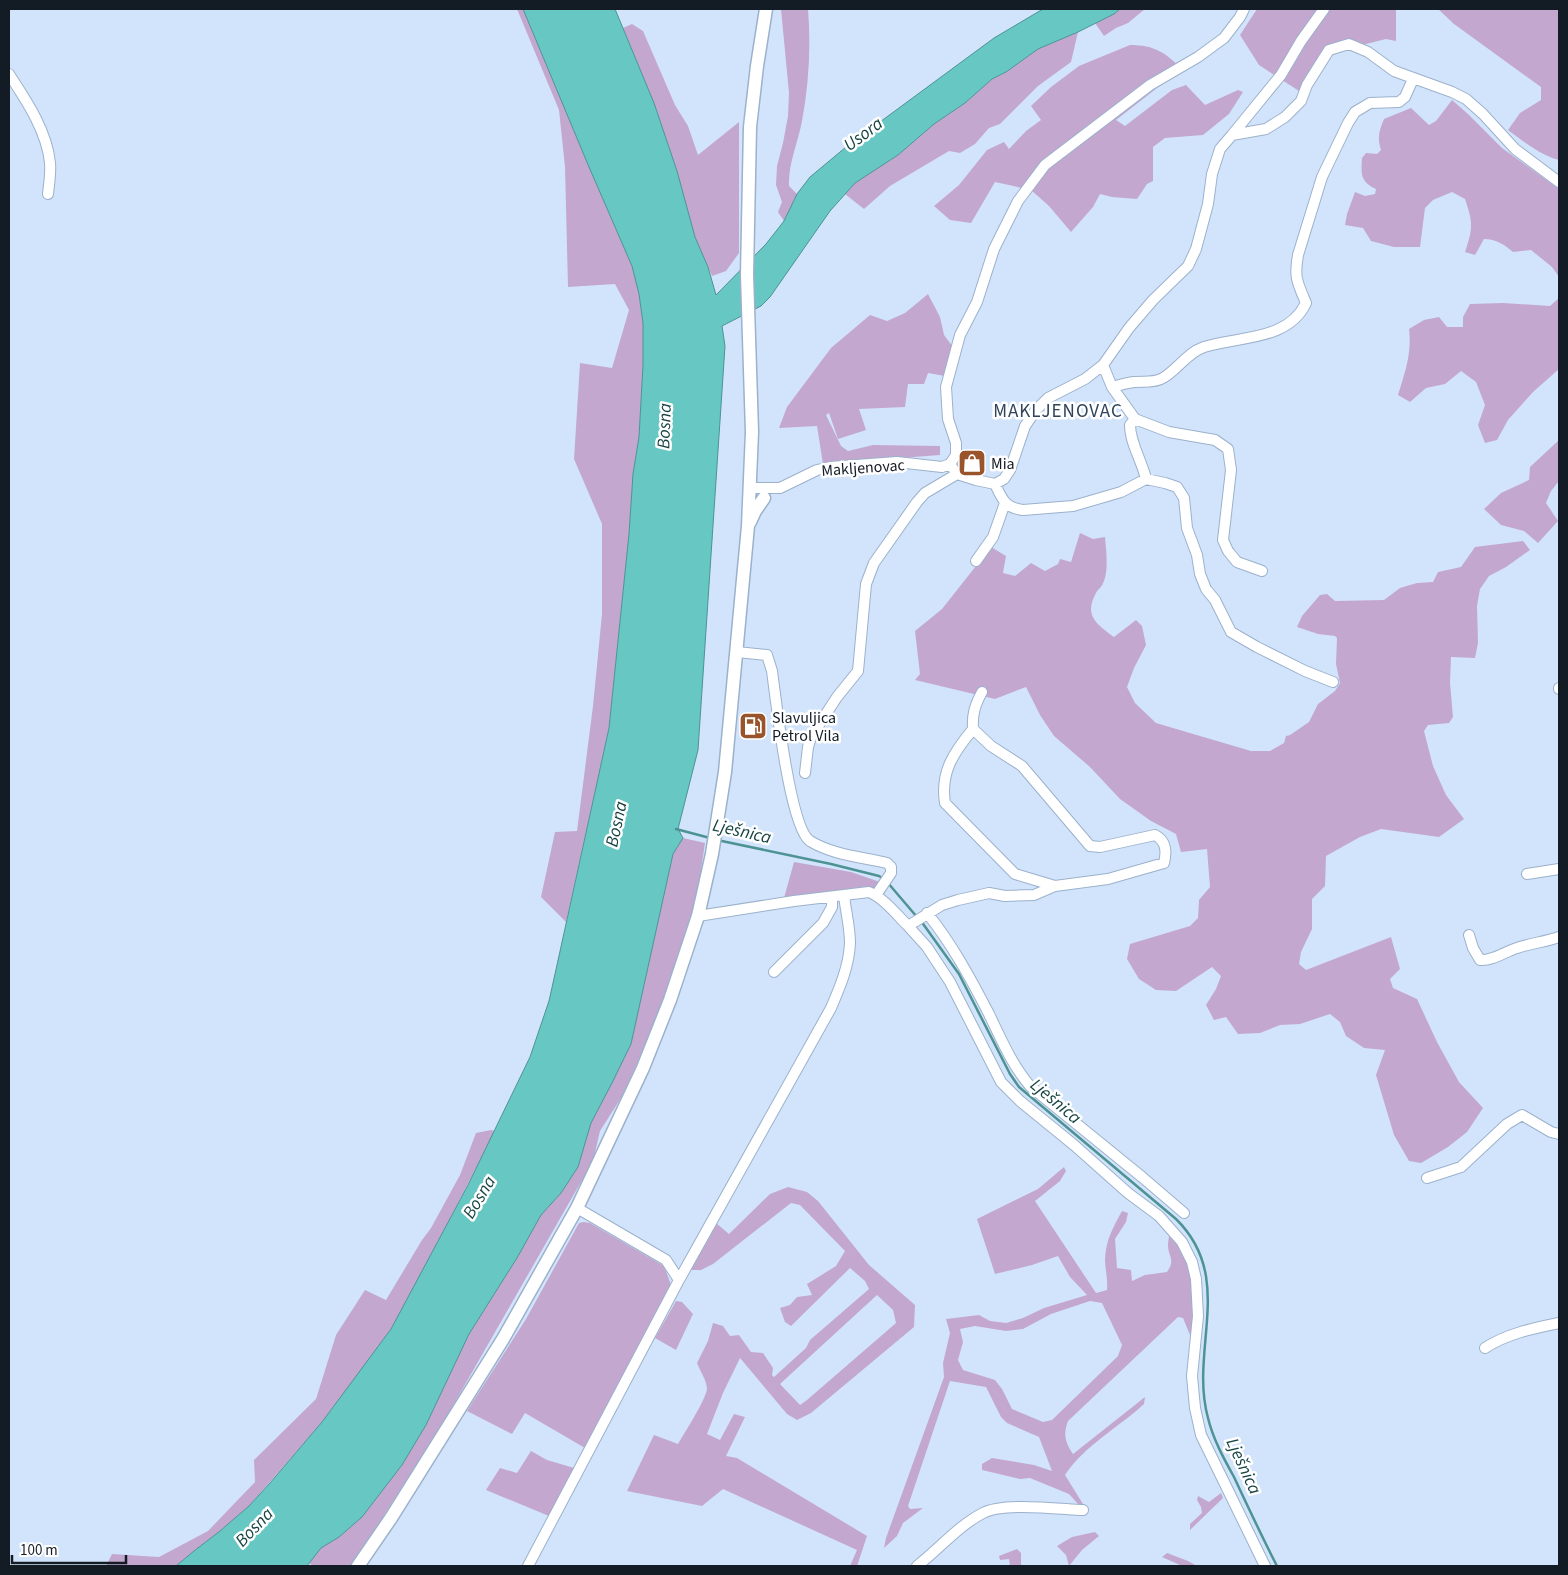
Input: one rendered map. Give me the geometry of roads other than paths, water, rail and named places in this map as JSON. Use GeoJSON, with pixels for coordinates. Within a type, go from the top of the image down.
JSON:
{"type":"FeatureCollection","features":[{"type":"Feature","properties":{"kind":"main road"},"geometry":{"type":"LineString","coordinates":[[358,1566],[391,1518],[503,1339],[577,1208],[643,1068],[670,1000],[698,916],[712,854],[725,772],[748,526],[752,432],[747,275],[750,127],[756,66],[766,9]]}},
{"type":"Feature","properties":{"kind":"main road"},"geometry":{"type":"LineString","coordinates":[[748,526],[764,498]]}},
{"type":"Feature","properties":{"kind":"street"},"geometry":{"type":"LineString","coordinates":[[1244,9],[1224,38],[1198,57],[1150,85],[1045,165],[1018,201],[994,249],[976,302],[960,335],[946,387],[948,419],[956,443],[956,455],[950,464],[957,474],[995,484],[1004,479],[1010,470],[1025,426],[1036,410],[1048,398],[1085,379],[1103,365],[1129,328],[1153,300],[1188,266],[1196,249],[1208,204],[1212,174],[1220,149],[1281,75],[1301,41],[1324,9]]}},
{"type":"Feature","properties":{"kind":"street"},"geometry":{"type":"LineString","coordinates":[[1232,134],[1266,129],[1284,117],[1301,101],[1307,85],[1329,50],[1349,44],[1368,52],[1394,70],[1413,79],[1452,92],[1466,99],[1483,114],[1515,149],[1559,182]]}},
{"type":"Feature","properties":{"kind":"street"},"geometry":{"type":"LineString","coordinates":[[9,74],[32,114],[46,144],[51,170],[48,194]]}},
{"type":"Feature","properties":{"kind":"street"},"geometry":{"type":"LineString","coordinates":[[1112,387],[1134,382],[1149,382],[1162,378],[1186,357],[1203,347],[1274,331],[1300,315],[1306,303],[1295,277],[1296,267],[1322,177],[1355,112],[1370,103],[1399,102],[1405,97],[1413,79]]}},
{"type":"Feature","properties":{"kind":"street"},"geometry":{"type":"LineString","coordinates":[[1103,365],[1112,387],[1136,419],[1169,432],[1215,440],[1228,449],[1231,470],[1223,540],[1228,551],[1237,562],[1262,571]]}},
{"type":"Feature","properties":{"kind":"street"},"geometry":{"type":"LineString","coordinates":[[1136,419],[1130,424],[1130,433],[1141,460],[1146,479]]}},
{"type":"Feature","properties":{"kind":"street","name":"Makljenovac"},"geometry":{"type":"LineString","coordinates":[[750,490],[780,488],[817,470],[830,467],[897,462],[942,467],[950,464]]}},
{"type":"Feature","properties":{"kind":"street"},"geometry":{"type":"LineString","coordinates":[[805,773],[811,737],[837,697],[858,671],[866,584],[874,564],[921,498],[957,474]]}},
{"type":"Feature","properties":{"kind":"street"},"geometry":{"type":"LineString","coordinates":[[995,484],[1005,503],[1016,509],[1023,510],[1073,506],[1121,492],[1146,479],[1177,487],[1184,498],[1187,528],[1200,574],[1206,589],[1215,600],[1231,632],[1305,671],[1333,682]]}},
{"type":"Feature","properties":{"kind":"street"},"geometry":{"type":"LineString","coordinates":[[750,490],[756,498],[764,498],[780,488]]}},
{"type":"Feature","properties":{"kind":"street"},"geometry":{"type":"LineString","coordinates":[[976,561],[993,537],[1005,503]]}},
{"type":"Feature","properties":{"kind":"street"},"geometry":{"type":"LineString","coordinates":[[736,652],[767,655],[772,671],[789,789],[808,840],[839,853],[888,863],[891,867],[891,873],[879,891]]}},
{"type":"Feature","properties":{"kind":"street"},"geometry":{"type":"LineString","coordinates":[[911,924],[942,905],[974,896],[989,893],[1005,896],[1034,895],[1055,886],[1089,883],[1152,868],[1164,863],[1167,852],[1161,838],[1155,835],[1100,847],[1090,846],[1022,766],[991,746],[973,729],[972,718],[975,705],[982,692]]}},
{"type":"Feature","properties":{"kind":"street"},"geometry":{"type":"LineString","coordinates":[[973,729],[959,746],[945,772],[943,791],[945,803],[1016,874],[1055,886]]}},
{"type":"Feature","properties":{"kind":"street"},"geometry":{"type":"LineString","coordinates":[[1527,874],[1559,869]]}},
{"type":"Feature","properties":{"kind":"street"},"geometry":{"type":"LineString","coordinates":[[698,916],[794,901],[879,891]]}},
{"type":"Feature","properties":{"kind":"street"},"geometry":{"type":"LineString","coordinates":[[879,891],[888,905],[911,924],[950,982],[1001,1082],[1020,1101],[1159,1216],[1182,1242],[1192,1262],[1196,1279],[1198,1316],[1192,1376],[1194,1408],[1201,1434],[1265,1566]]}},
{"type":"Feature","properties":{"kind":"street"},"geometry":{"type":"LineString","coordinates":[[528,1566],[679,1280],[831,1008],[846,970],[850,942],[844,896]]}},
{"type":"Feature","properties":{"kind":"street"},"geometry":{"type":"LineString","coordinates":[[774,972],[823,922],[832,907],[832,897]]}},
{"type":"Feature","properties":{"kind":"street"},"geometry":{"type":"LineString","coordinates":[[926,914],[954,949],[1016,1067],[1030,1086],[1184,1213]]}},
{"type":"Feature","properties":{"kind":"street"},"geometry":{"type":"LineString","coordinates":[[1469,935],[1473,948],[1480,960],[1487,960],[1518,948],[1559,937]]}},
{"type":"Feature","properties":{"kind":"street"},"geometry":{"type":"LineString","coordinates":[[1428,1178],[1461,1167],[1507,1124],[1522,1115],[1551,1132],[1559,1134]]}},
{"type":"Feature","properties":{"kind":"street"},"geometry":{"type":"LineString","coordinates":[[577,1208],[666,1260],[679,1280]]}},
{"type":"Feature","properties":{"kind":"street"},"geometry":{"type":"LineString","coordinates":[[1485,1348],[1497,1340],[1559,1323]]}},
{"type":"Feature","properties":{"kind":"street"},"geometry":{"type":"LineString","coordinates":[[917,1566],[964,1525],[984,1512],[997,1508],[1083,1510]]}},
{"type":"Feature","properties":{"kind":"water","name":"Bosna"},"geometry":{"type":"Polygon","coordinates":[[[523,9],[615,9],[654,103],[677,171],[695,237],[708,267],[716,295],[766,244],[784,221],[797,194],[810,177],[846,147],[994,38],[1043,9],[1120,9],[1114,14],[1078,32],[1038,49],[1006,72],[992,79],[965,103],[934,124],[898,155],[855,183],[830,211],[770,297],[761,306],[722,326],[725,346],[698,750],[678,829],[683,838],[673,854],[631,1044],[591,1123],[578,1167],[561,1193],[541,1215],[517,1258],[469,1334],[426,1425],[402,1465],[362,1517],[339,1537],[321,1548],[307,1566],[176,1566],[249,1506],[270,1483],[322,1422],[391,1329],[468,1185],[530,1057],[549,1001],[609,728],[629,534],[633,474],[639,437],[643,323],[639,294],[632,266],[523,9]]]}},
{"type":"Feature","properties":{"kind":"waterway","name":"Lješnica"},"geometry":{"type":"LineString","coordinates":[[676,829],[710,838]]}},
{"type":"Feature","properties":{"kind":"waterway","name":"Lješnica"},"geometry":{"type":"LineString","coordinates":[[717,840],[831,864],[879,876],[884,879]]}},
{"type":"Feature","properties":{"kind":"waterway","name":"Lješnica"},"geometry":{"type":"LineString","coordinates":[[888,883],[917,917]]}},
{"type":"Feature","properties":{"kind":"waterway","name":"Lješnica"},"geometry":{"type":"LineString","coordinates":[[921,921],[959,974],[1010,1074],[1019,1087],[1176,1219],[1194,1242],[1204,1265],[1207,1290],[1203,1366],[1208,1418],[1219,1449],[1277,1566]]}},
{"type":"Feature","properties":{"kind":"place","name":"Mia"},"geometry":{"type":"Point","coordinates":[972,463]}},
{"type":"Feature","properties":{"kind":"place","name":"Slavuljica Petrol Vila"},"geometry":{"type":"Point","coordinates":[753,726]}},
{"type":"Feature","properties":{"kind":"district","name":"MAKLJENOVAC"},"geometry":{"type":"Point","coordinates":[1058,410]}},
{"type":"Feature","properties":{"kind":"water label","name":"Usora"},"geometry":{"type":"Point","coordinates":[863,134]}}]}
